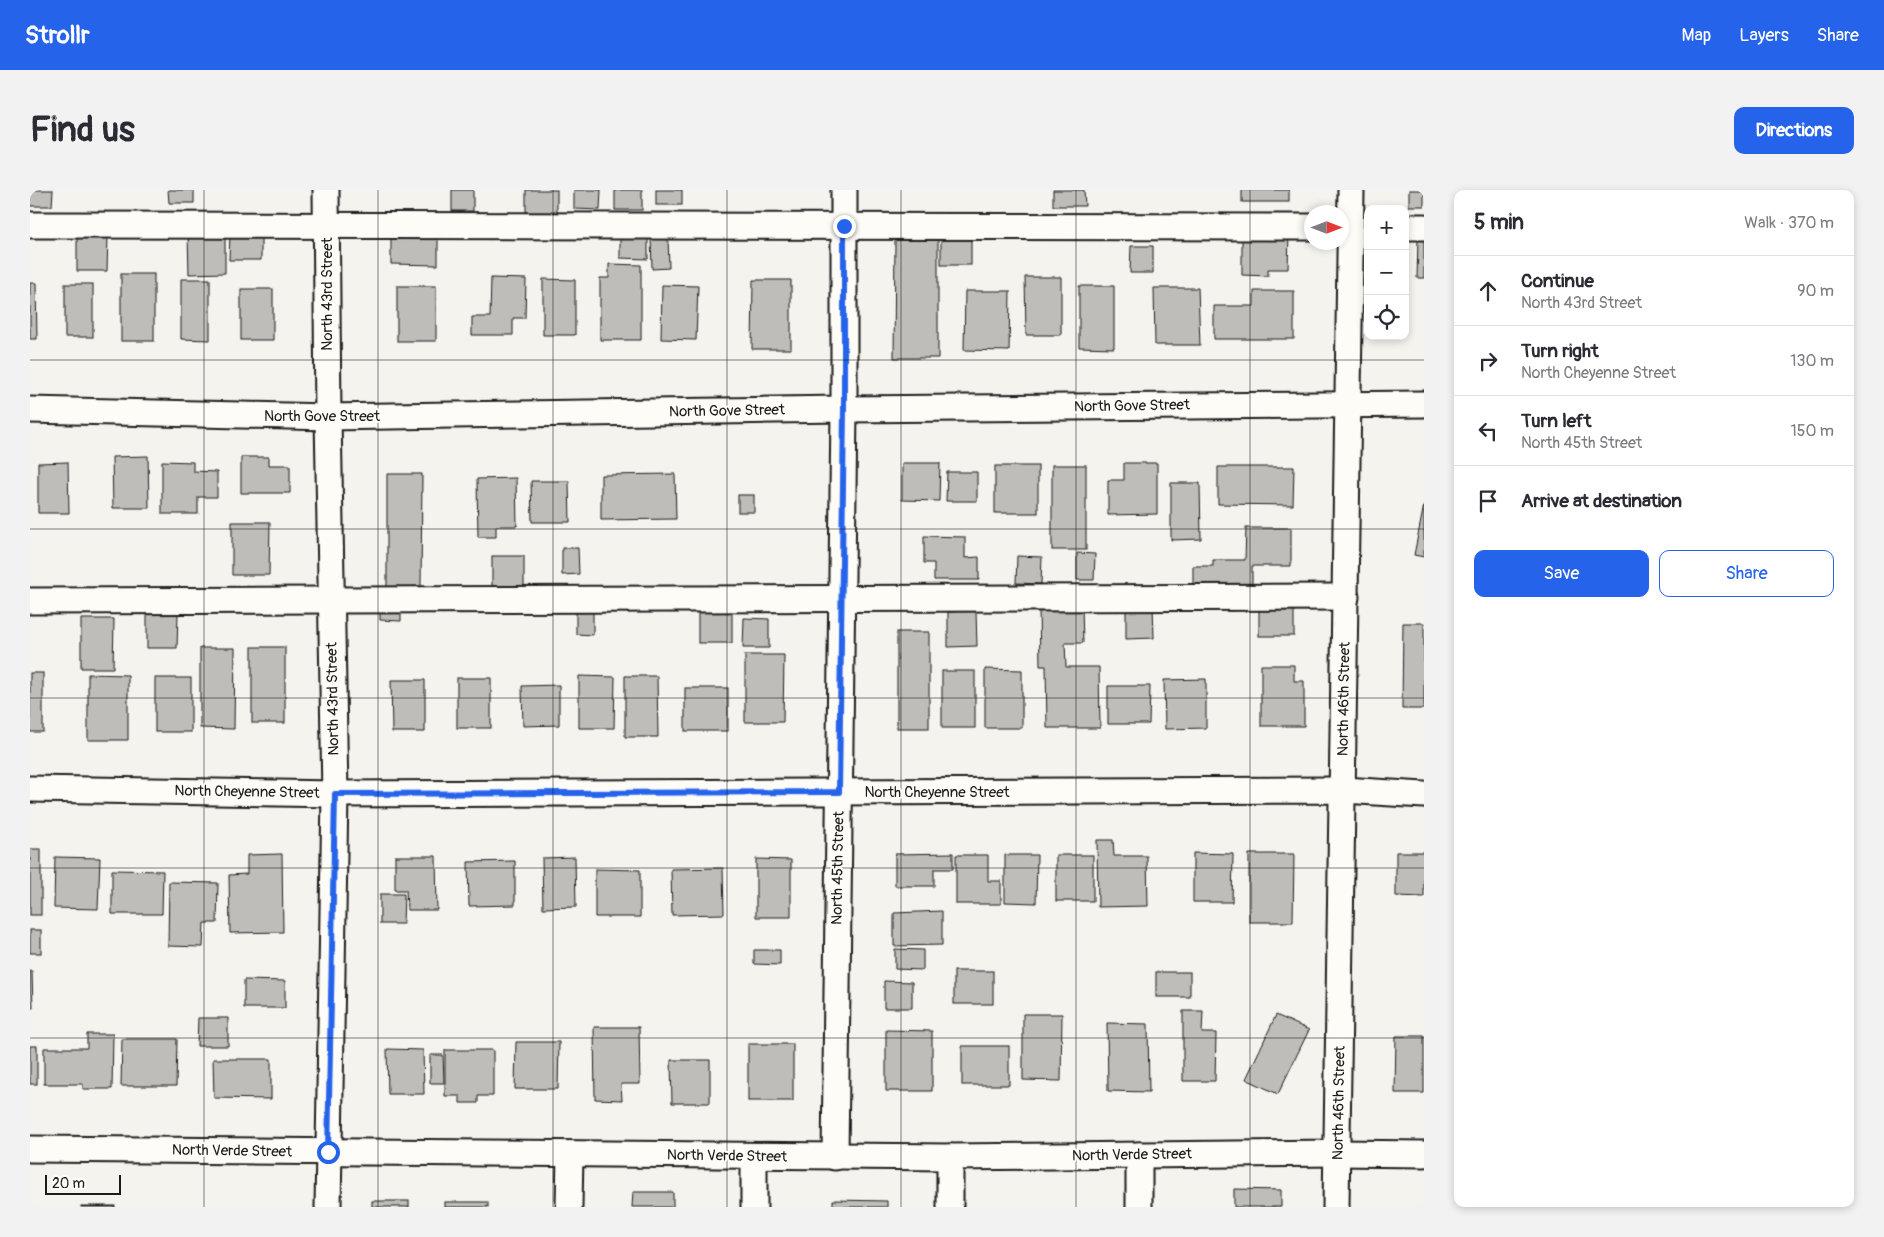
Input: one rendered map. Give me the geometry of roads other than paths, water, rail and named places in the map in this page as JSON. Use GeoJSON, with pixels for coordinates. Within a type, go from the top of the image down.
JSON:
{"type":"FeatureCollection","features":[{"type":"Feature","properties":{"kind":"street","name":"North 43rd Street"},"geometry":{"type":"LineString","coordinates":[[326,190],[335,794],[328,1207]]}},
{"type":"Feature","properties":{"kind":"street","name":"North 45th Street"},"geometry":{"type":"LineString","coordinates":[[835,1157],[844,409],[844,190]]}},
{"type":"Feature","properties":{"kind":"street","name":"North 46th Street"},"geometry":{"type":"LineString","coordinates":[[1336,1207],[1348,404],[1354,227],[1352,190]]}},
{"type":"Feature","properties":{"kind":"street"},"geometry":{"type":"LineString","coordinates":[[30,224],[1304,227]]}},
{"type":"Feature","properties":{"kind":"street"},"geometry":{"type":"LineString","coordinates":[[1409,227],[1424,227]]}},
{"type":"Feature","properties":{"kind":"street","name":"North Gove Street"},"geometry":{"type":"LineString","coordinates":[[30,410],[328,417],[844,409],[1424,404]]}},
{"type":"Feature","properties":{"kind":"street"},"geometry":{"type":"LineString","coordinates":[[30,601],[1346,597]]}},
{"type":"Feature","properties":{"kind":"street","name":"North Cheyenne Street"},"geometry":{"type":"LineString","coordinates":[[30,788],[335,794],[1343,790],[1424,795]]}},
{"type":"Feature","properties":{"kind":"street","name":"North Verde Street"},"geometry":{"type":"LineString","coordinates":[[30,1149],[950,1158],[1338,1153],[1424,1154]]}},
{"type":"Feature","properties":{"kind":"street"},"geometry":{"type":"LineString","coordinates":[[569,1207],[570,1154]]}},
{"type":"Feature","properties":{"kind":"street"},"geometry":{"type":"LineString","coordinates":[[1139,1155],[1139,1207]]}},
{"type":"Feature","properties":{"kind":"street"},"geometry":{"type":"LineString","coordinates":[[754,1156],[754,1207]]}},
{"type":"Feature","properties":{"kind":"street"},"geometry":{"type":"LineString","coordinates":[[950,1158],[950,1207]]}}]}
